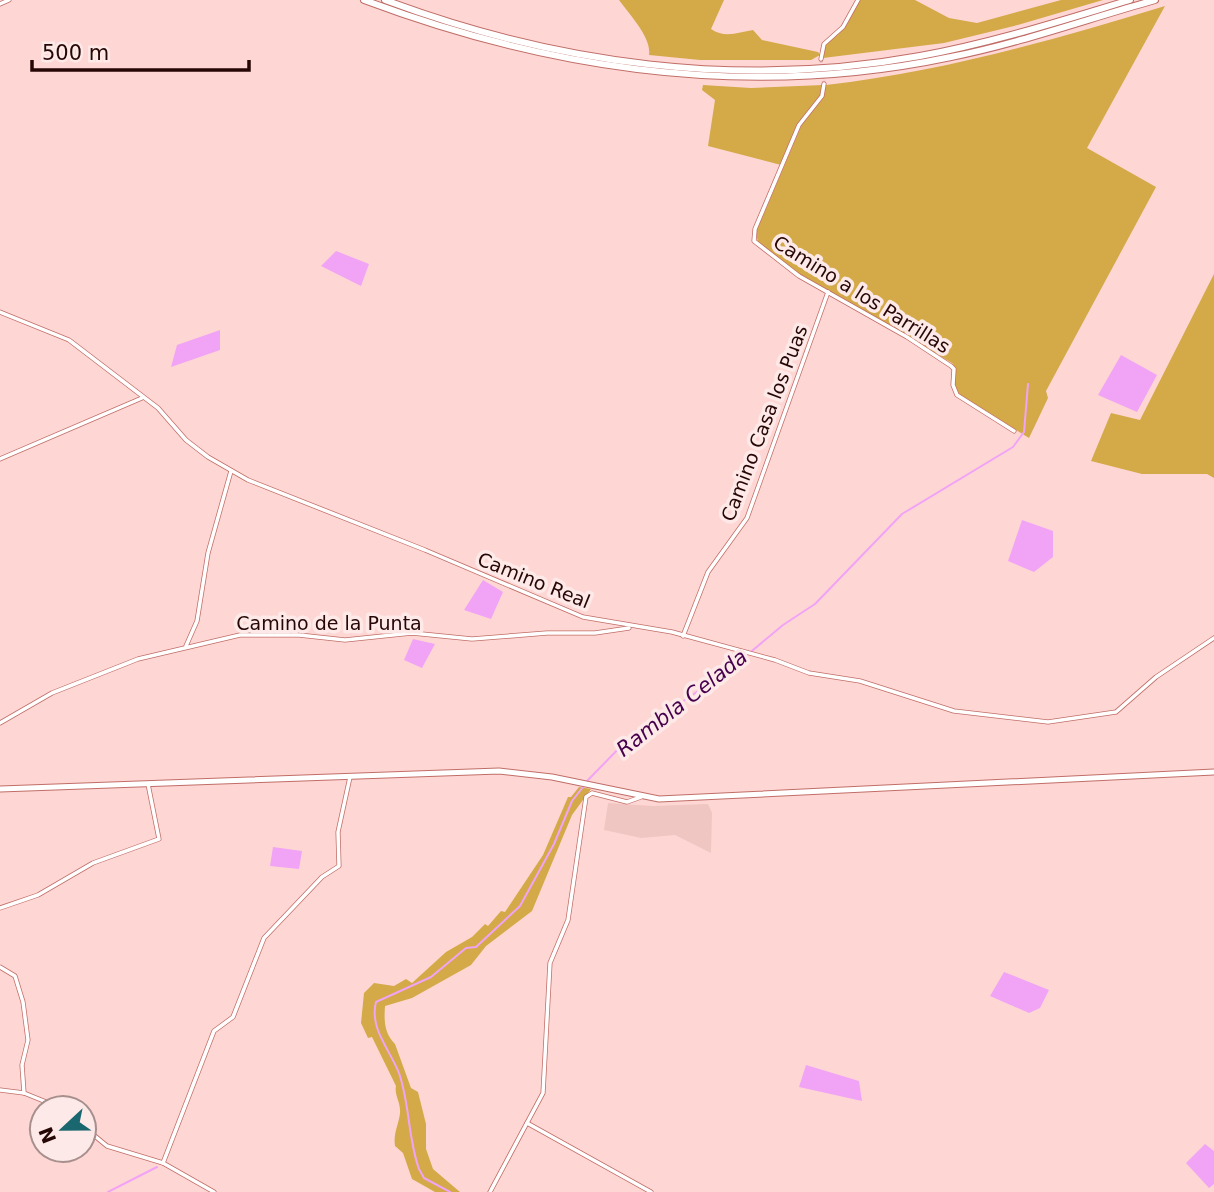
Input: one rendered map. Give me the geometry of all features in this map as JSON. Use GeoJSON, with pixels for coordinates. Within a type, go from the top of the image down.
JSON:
{"type":"FeatureCollection","features":[{"type":"Feature","properties":{"kind":"highway"},"geometry":{"type":"LineString","coordinates":[[364,0],[464,34],[569,61],[663,74],[743,78],[844,74],[930,62],[1010,43],[1156,0]]}},
{"type":"Feature","properties":{"kind":"highway"},"geometry":{"type":"LineString","coordinates":[[385,0],[467,28],[555,50],[659,66],[751,71],[832,67],[921,56],[992,41],[1130,0]]}},
{"type":"Feature","properties":{"kind":"main road"},"geometry":{"type":"LineString","coordinates":[[0,789],[499,771],[642,796],[702,798],[1214,772]]}},
{"type":"Feature","properties":{"kind":"street"},"geometry":{"type":"LineString","coordinates":[[0,4],[9,0]]}},
{"type":"Feature","properties":{"kind":"street"},"geometry":{"type":"LineString","coordinates":[[821,59],[824,44],[843,27],[858,0]]}},
{"type":"Feature","properties":{"kind":"street","name":"Camino a los Parrillas"},"geometry":{"type":"LineString","coordinates":[[824,84],[822,96],[799,125],[753,237],[757,246],[778,262],[951,366],[954,369],[953,390],[957,395],[1014,431]]}},
{"type":"Feature","properties":{"kind":"street","name":"Camino Casa los Puas"},"geometry":{"type":"LineString","coordinates":[[683,636],[708,572],[747,518],[828,291]]}},
{"type":"Feature","properties":{"kind":"street","name":"Camino Real"},"geometry":{"type":"LineString","coordinates":[[0,312],[60,334],[158,408],[186,440],[231,471],[282,495],[453,561],[559,609],[683,636],[775,660],[810,673],[860,681],[973,715],[1054,722],[1116,712],[1156,677],[1214,638]]}},
{"type":"Feature","properties":{"kind":"street"},"geometry":{"type":"LineString","coordinates":[[0,459],[142,398]]}},
{"type":"Feature","properties":{"kind":"street"},"geometry":{"type":"LineString","coordinates":[[186,646],[197,621],[208,553],[231,471]]}},
{"type":"Feature","properties":{"kind":"street","name":"Camino de la Punta"},"geometry":{"type":"LineString","coordinates":[[0,723],[66,687],[138,659],[240,635],[299,635],[345,640],[412,633],[472,639],[547,633],[595,633],[632,627]]}},
{"type":"Feature","properties":{"kind":"street"},"geometry":{"type":"LineString","coordinates":[[163,1163],[214,1031],[233,1017],[264,939],[322,877],[339,866],[338,832],[350,776]]}},
{"type":"Feature","properties":{"kind":"street"},"geometry":{"type":"LineString","coordinates":[[0,908],[38,895],[63,878],[97,862],[159,839],[148,784]]}},
{"type":"Feature","properties":{"kind":"street"},"geometry":{"type":"LineString","coordinates":[[490,1192],[542,1093],[550,963],[568,920],[586,797],[592,793],[627,802],[642,796]]}},
{"type":"Feature","properties":{"kind":"street"},"geometry":{"type":"LineString","coordinates":[[0,967],[15,976],[23,1002],[28,1040],[22,1065],[24,1093]]}},
{"type":"Feature","properties":{"kind":"street"},"geometry":{"type":"LineString","coordinates":[[0,1090],[28,1095]]}},
{"type":"Feature","properties":{"kind":"street"},"geometry":{"type":"LineString","coordinates":[[527,1123],[651,1192]]}},
{"type":"Feature","properties":{"kind":"street"},"geometry":{"type":"LineString","coordinates":[[98,1139],[107,1146],[163,1163],[214,1192]]}},
{"type":"Feature","properties":{"kind":"shaded area"},"geometry":{"type":"Polygon","coordinates":[[[619,0],[724,0],[711,29],[716,32],[727,34],[753,30],[762,40],[818,52],[820,55],[811,60],[700,60],[649,55],[647,41],[619,0]]]}},
{"type":"Feature","properties":{"kind":"shaded area"},"geometry":{"type":"Polygon","coordinates":[[[860,0],[915,0],[949,18],[977,23],[1061,0],[1103,0],[944,43],[823,58],[825,46],[847,24],[860,0]]]}},
{"type":"Feature","properties":{"kind":"shaded area"},"geometry":{"type":"Polygon","coordinates":[[[1165,6],[1087,148],[1156,187],[1046,391],[1048,398],[1029,438],[958,394],[954,385],[956,368],[952,363],[793,270],[758,243],[756,232],[804,119],[821,101],[826,85],[955,63],[1039,43],[1165,6]]]}},
{"type":"Feature","properties":{"kind":"shaded area"},"geometry":{"type":"Polygon","coordinates":[[[703,85],[751,88],[823,85],[821,97],[802,118],[781,165],[708,146],[715,100],[702,90],[703,85]]]}},
{"type":"Feature","properties":{"kind":"shaded area"},"geometry":{"type":"Polygon","coordinates":[[[336,251],[369,264],[361,286],[321,266],[336,251]]]}},
{"type":"Feature","properties":{"kind":"shaded area"},"geometry":{"type":"Polygon","coordinates":[[[1214,274],[1214,478],[1207,474],[1142,474],[1091,461],[1111,413],[1140,420],[1214,274]]]}},
{"type":"Feature","properties":{"kind":"shaded area"},"geometry":{"type":"Polygon","coordinates":[[[220,330],[220,350],[171,367],[177,345],[220,330]]]}},
{"type":"Feature","properties":{"kind":"shaded area"},"geometry":{"type":"Polygon","coordinates":[[[1121,355],[1157,375],[1137,412],[1098,395],[1121,355]]]}},
{"type":"Feature","properties":{"kind":"shaded area"},"geometry":{"type":"Polygon","coordinates":[[[1022,520],[1053,531],[1053,557],[1034,572],[1008,561],[1022,520]]]}},
{"type":"Feature","properties":{"kind":"shaded area"},"geometry":{"type":"Polygon","coordinates":[[[483,580],[503,592],[491,619],[464,610],[483,580]]]}},
{"type":"Feature","properties":{"kind":"shaded area"},"geometry":{"type":"Polygon","coordinates":[[[413,639],[435,644],[422,668],[404,660],[413,639]]]}},
{"type":"Feature","properties":{"kind":"shaded area"},"geometry":{"type":"Polygon","coordinates":[[[579,787],[591,789],[572,815],[532,911],[486,946],[471,965],[412,998],[385,1006],[387,1031],[395,1044],[411,1088],[418,1092],[426,1124],[426,1149],[433,1169],[460,1192],[435,1192],[412,1179],[403,1153],[395,1146],[400,1113],[396,1086],[372,1037],[368,1038],[361,1023],[364,993],[374,983],[394,986],[406,979],[412,983],[446,952],[472,937],[485,924],[488,926],[501,911],[505,912],[543,855],[568,797],[579,787]]]}},
{"type":"Feature","properties":{"kind":"shaded area"},"geometry":{"type":"Polygon","coordinates":[[[608,803],[653,806],[708,804],[712,813],[711,853],[675,835],[641,838],[604,830],[608,803]]]}},
{"type":"Feature","properties":{"kind":"shaded area"},"geometry":{"type":"Polygon","coordinates":[[[273,847],[302,851],[299,869],[270,866],[273,847]]]}},
{"type":"Feature","properties":{"kind":"shaded area"},"geometry":{"type":"Polygon","coordinates":[[[1004,972],[1049,990],[1040,1008],[1029,1013],[990,996],[1004,972]]]}},
{"type":"Feature","properties":{"kind":"shaded area"},"geometry":{"type":"Polygon","coordinates":[[[806,1065],[859,1081],[862,1101],[799,1087],[806,1065]]]}},
{"type":"Feature","properties":{"kind":"shaded area"},"geometry":{"type":"Polygon","coordinates":[[[1205,1144],[1214,1151],[1214,1184],[1209,1188],[1186,1163],[1205,1144]]]}},
{"type":"Feature","properties":{"kind":"waterway","name":"Rambla Celada"},"geometry":{"type":"LineString","coordinates":[[586,782],[629,738],[729,670],[783,625],[815,604],[902,514],[1013,447],[1024,432],[1028,384]]}},
{"type":"Feature","properties":{"kind":"waterway","name":"Rambla Celada"},"geometry":{"type":"LineString","coordinates":[[450,1192],[424,1178],[419,1169],[403,1085],[375,1021],[376,1002],[431,977],[466,948],[476,947],[520,906],[554,844],[572,801],[583,787]]}},
{"type":"Feature","properties":{"kind":"waterway"},"geometry":{"type":"LineString","coordinates":[[108,1192],[157,1167]]}},
{"type":"Feature","properties":{"kind":"tunnel"},"geometry":{"type":"LineString","coordinates":[[821,59],[824,84]]}}]}
